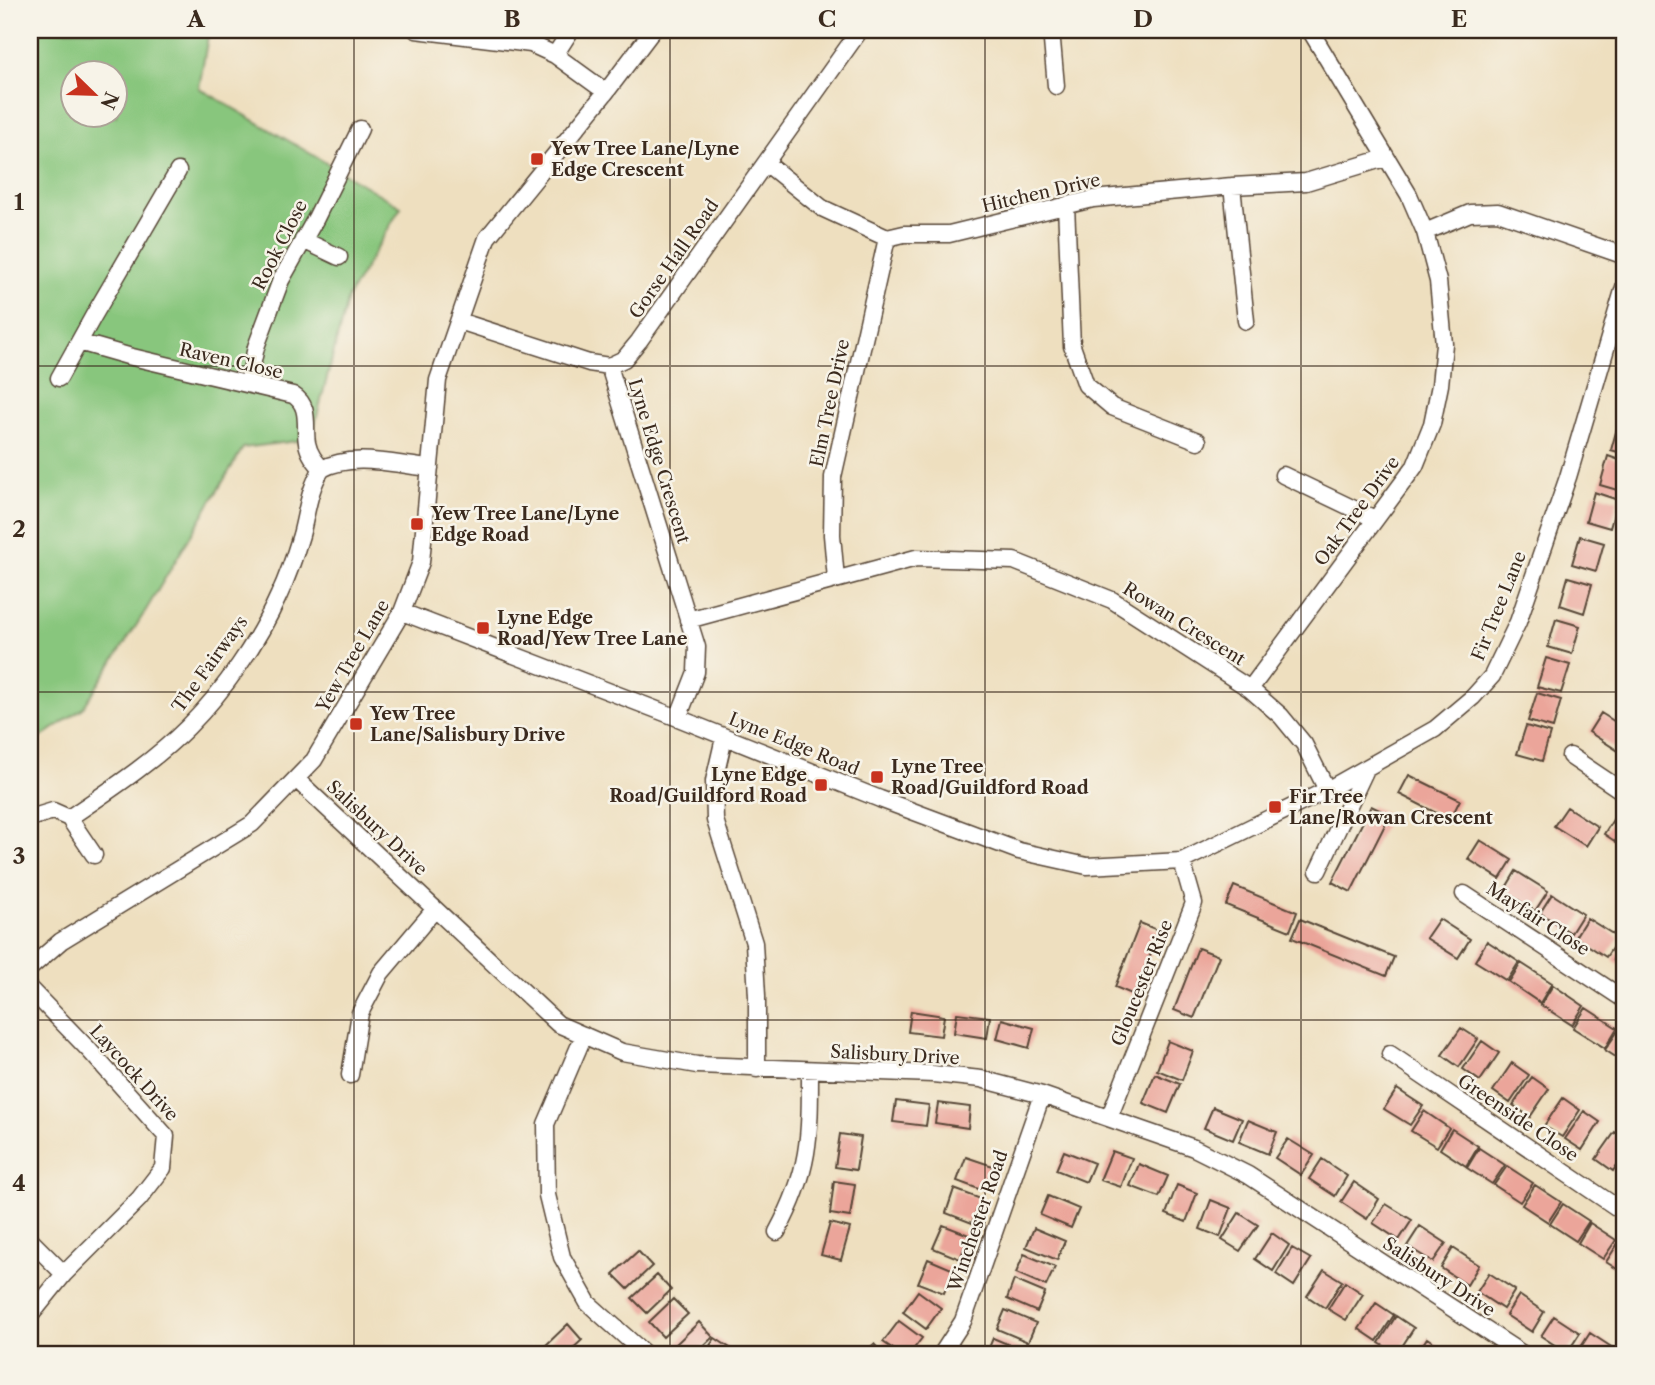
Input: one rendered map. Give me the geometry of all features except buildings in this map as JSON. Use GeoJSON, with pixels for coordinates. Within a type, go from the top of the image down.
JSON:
{"type":"FeatureCollection","features":[{"type":"Feature","properties":{"kind":"street"},"geometry":{"type":"LineString","coordinates":[[416,30],[531,44],[555,55],[606,92]]}},
{"type":"Feature","properties":{"kind":"street"},"geometry":{"type":"LineString","coordinates":[[555,55],[571,30]]}},
{"type":"Feature","properties":{"kind":"street","name":"Yew Tree Lane"},"geometry":{"type":"LineString","coordinates":[[30,968],[61,941],[252,824],[314,760],[402,612],[421,562],[438,380],[487,238],[653,30]]}},
{"type":"Feature","properties":{"kind":"street","name":"Gorse Hall Road"},"geometry":{"type":"LineString","coordinates":[[609,366],[624,359],[639,341],[860,30]]}},
{"type":"Feature","properties":{"kind":"street"},"geometry":{"type":"LineString","coordinates":[[1051,30],[1056,86]]}},
{"type":"Feature","properties":{"kind":"street","name":"Oak Tree Drive"},"geometry":{"type":"LineString","coordinates":[[1250,689],[1415,466],[1432,424],[1440,385],[1444,344],[1438,281],[1425,232],[1409,195],[1310,30]]}},
{"type":"Feature","properties":{"kind":"street","name":"Rook Close"},"geometry":{"type":"LineString","coordinates":[[248,384],[256,347],[281,280],[316,218],[360,129]]}},
{"type":"Feature","properties":{"kind":"street","name":"Hitchen Drive"},"geometry":{"type":"LineString","coordinates":[[887,238],[904,234],[949,234],[1093,199],[1306,182],[1385,158]]}},
{"type":"Feature","properties":{"kind":"street"},"geometry":{"type":"LineString","coordinates":[[766,163],[822,208],[887,238]]}},
{"type":"Feature","properties":{"kind":"street"},"geometry":{"type":"LineString","coordinates":[[59,378],[178,170]]}},
{"type":"Feature","properties":{"kind":"street"},"geometry":{"type":"LineString","coordinates":[[1232,186],[1246,321]]}},
{"type":"Feature","properties":{"kind":"street"},"geometry":{"type":"LineString","coordinates":[[1066,205],[1072,346],[1086,385],[1112,407],[1198,441]]}},
{"type":"Feature","properties":{"kind":"street"},"geometry":{"type":"LineString","coordinates":[[1425,232],[1470,212],[1498,212],[1625,256]]}},
{"type":"Feature","properties":{"kind":"street","name":"Elm Tree Drive"},"geometry":{"type":"LineString","coordinates":[[836,579],[832,535],[833,477],[887,238]]}},
{"type":"Feature","properties":{"kind":"street"},"geometry":{"type":"LineString","coordinates":[[303,240],[339,257]]}},
{"type":"Feature","properties":{"kind":"street","name":"Fir Tree Lane"},"geometry":{"type":"LineString","coordinates":[[1182,861],[1327,790],[1435,729],[1473,697],[1492,676],[1518,622],[1568,477],[1622,302],[1625,284]]}},
{"type":"Feature","properties":{"kind":"street","name":"Lyne Edge Crescent"},"geometry":{"type":"LineString","coordinates":[[458,321],[589,363],[609,366],[697,648],[698,661],[693,682],[678,718]]}},
{"type":"Feature","properties":{"kind":"street","name":"Raven Close"},"geometry":{"type":"LineString","coordinates":[[79,342],[293,395],[301,400],[306,410],[310,453],[322,469]]}},
{"type":"Feature","properties":{"kind":"street"},"geometry":{"type":"LineString","coordinates":[[322,469],[345,461],[430,468]]}},
{"type":"Feature","properties":{"kind":"street","name":"The Fairways"},"geometry":{"type":"LineString","coordinates":[[69,818],[131,776],[188,727],[241,660],[279,596],[300,536],[314,482],[322,469]]}},
{"type":"Feature","properties":{"kind":"street"},"geometry":{"type":"LineString","coordinates":[[1283,475],[1375,519]]}},
{"type":"Feature","properties":{"kind":"street","name":"Rowan Crescent"},"geometry":{"type":"LineString","coordinates":[[688,620],[916,558],[1014,561],[1112,600],[1250,689],[1281,716],[1304,744],[1327,790]]}},
{"type":"Feature","properties":{"kind":"street","name":"Lyne Edge Road"},"geometry":{"type":"LineString","coordinates":[[402,612],[1019,851],[1087,866],[1182,861]]}},
{"type":"Feature","properties":{"kind":"street"},"geometry":{"type":"LineString","coordinates":[[724,738],[714,781],[715,820],[754,943],[757,1069]]}},
{"type":"Feature","properties":{"kind":"street"},"geometry":{"type":"LineString","coordinates":[[1570,756],[1625,793]]}},
{"type":"Feature","properties":{"kind":"street"},"geometry":{"type":"LineString","coordinates":[[1318,870],[1366,769]]}},
{"type":"Feature","properties":{"kind":"street","name":"Salisbury Drive"},"geometry":{"type":"LineString","coordinates":[[296,779],[558,1024],[622,1052],[697,1065],[933,1074],[981,1079],[1042,1095],[1194,1148],[1248,1175],[1524,1355]]}},
{"type":"Feature","properties":{"kind":"street"},"geometry":{"type":"LineString","coordinates":[[30,818],[53,811],[69,818],[94,855]]}},
{"type":"Feature","properties":{"kind":"street","name":"Gloucester Rise"},"geometry":{"type":"LineString","coordinates":[[1109,1118],[1194,903],[1182,861]]}},
{"type":"Feature","properties":{"kind":"street","name":"Mayfair Close"},"geometry":{"type":"LineString","coordinates":[[1464,894],[1625,1000]]}},
{"type":"Feature","properties":{"kind":"street"},"geometry":{"type":"LineString","coordinates":[[350,1075],[353,1043],[360,1013],[381,972],[435,909]]}},
{"type":"Feature","properties":{"kind":"street","name":"Laycock Drive"},"geometry":{"type":"LineString","coordinates":[[30,989],[166,1136],[163,1168],[139,1199],[64,1274],[30,1316]]}},
{"type":"Feature","properties":{"kind":"street"},"geometry":{"type":"LineString","coordinates":[[584,1035],[546,1124],[547,1195],[562,1257],[587,1303],[646,1355]]}},
{"type":"Feature","properties":{"kind":"street","name":"Greenside Close"},"geometry":{"type":"LineString","coordinates":[[1390,1054],[1625,1213]]}},
{"type":"Feature","properties":{"kind":"street"},"geometry":{"type":"LineString","coordinates":[[777,1232],[792,1204],[807,1154],[810,1070]]}},
{"type":"Feature","properties":{"kind":"street","name":"Winchester Road"},"geometry":{"type":"LineString","coordinates":[[941,1355],[963,1321],[1042,1095]]}},
{"type":"Feature","properties":{"kind":"street"},"geometry":{"type":"LineString","coordinates":[[30,1240],[64,1274]]}},
{"type":"Feature","properties":{"kind":"green space"},"geometry":{"type":"Polygon","coordinates":[[[30,30],[209,30],[199,88],[401,207],[348,297],[311,439],[243,448],[143,615],[83,708],[30,745],[30,30]]]}},
{"type":"Feature","properties":{"kind":"place","name":"Yew Tree Lane/Lyne Edge Crescent"},"geometry":{"type":"Point","coordinates":[537,159]}},
{"type":"Feature","properties":{"kind":"place","name":"Yew Tree Lane/Lyne Edge Road"},"geometry":{"type":"Point","coordinates":[417,524]}},
{"type":"Feature","properties":{"kind":"place","name":"Lyne Edge Road/Yew Tree Lane"},"geometry":{"type":"Point","coordinates":[483,628]}},
{"type":"Feature","properties":{"kind":"place","name":"Yew Tree Lane/Salisbury Drive"},"geometry":{"type":"Point","coordinates":[356,724]}},
{"type":"Feature","properties":{"kind":"place","name":"Lyne Tree Road/Guildford Road"},"geometry":{"type":"Point","coordinates":[877,777]}},
{"type":"Feature","properties":{"kind":"place","name":"Lyne Edge Road/Guildford Road"},"geometry":{"type":"Point","coordinates":[821,785]}},
{"type":"Feature","properties":{"kind":"place","name":"Fir Tree Lane/Rowan Crescent"},"geometry":{"type":"Point","coordinates":[1275,807]}}]}
